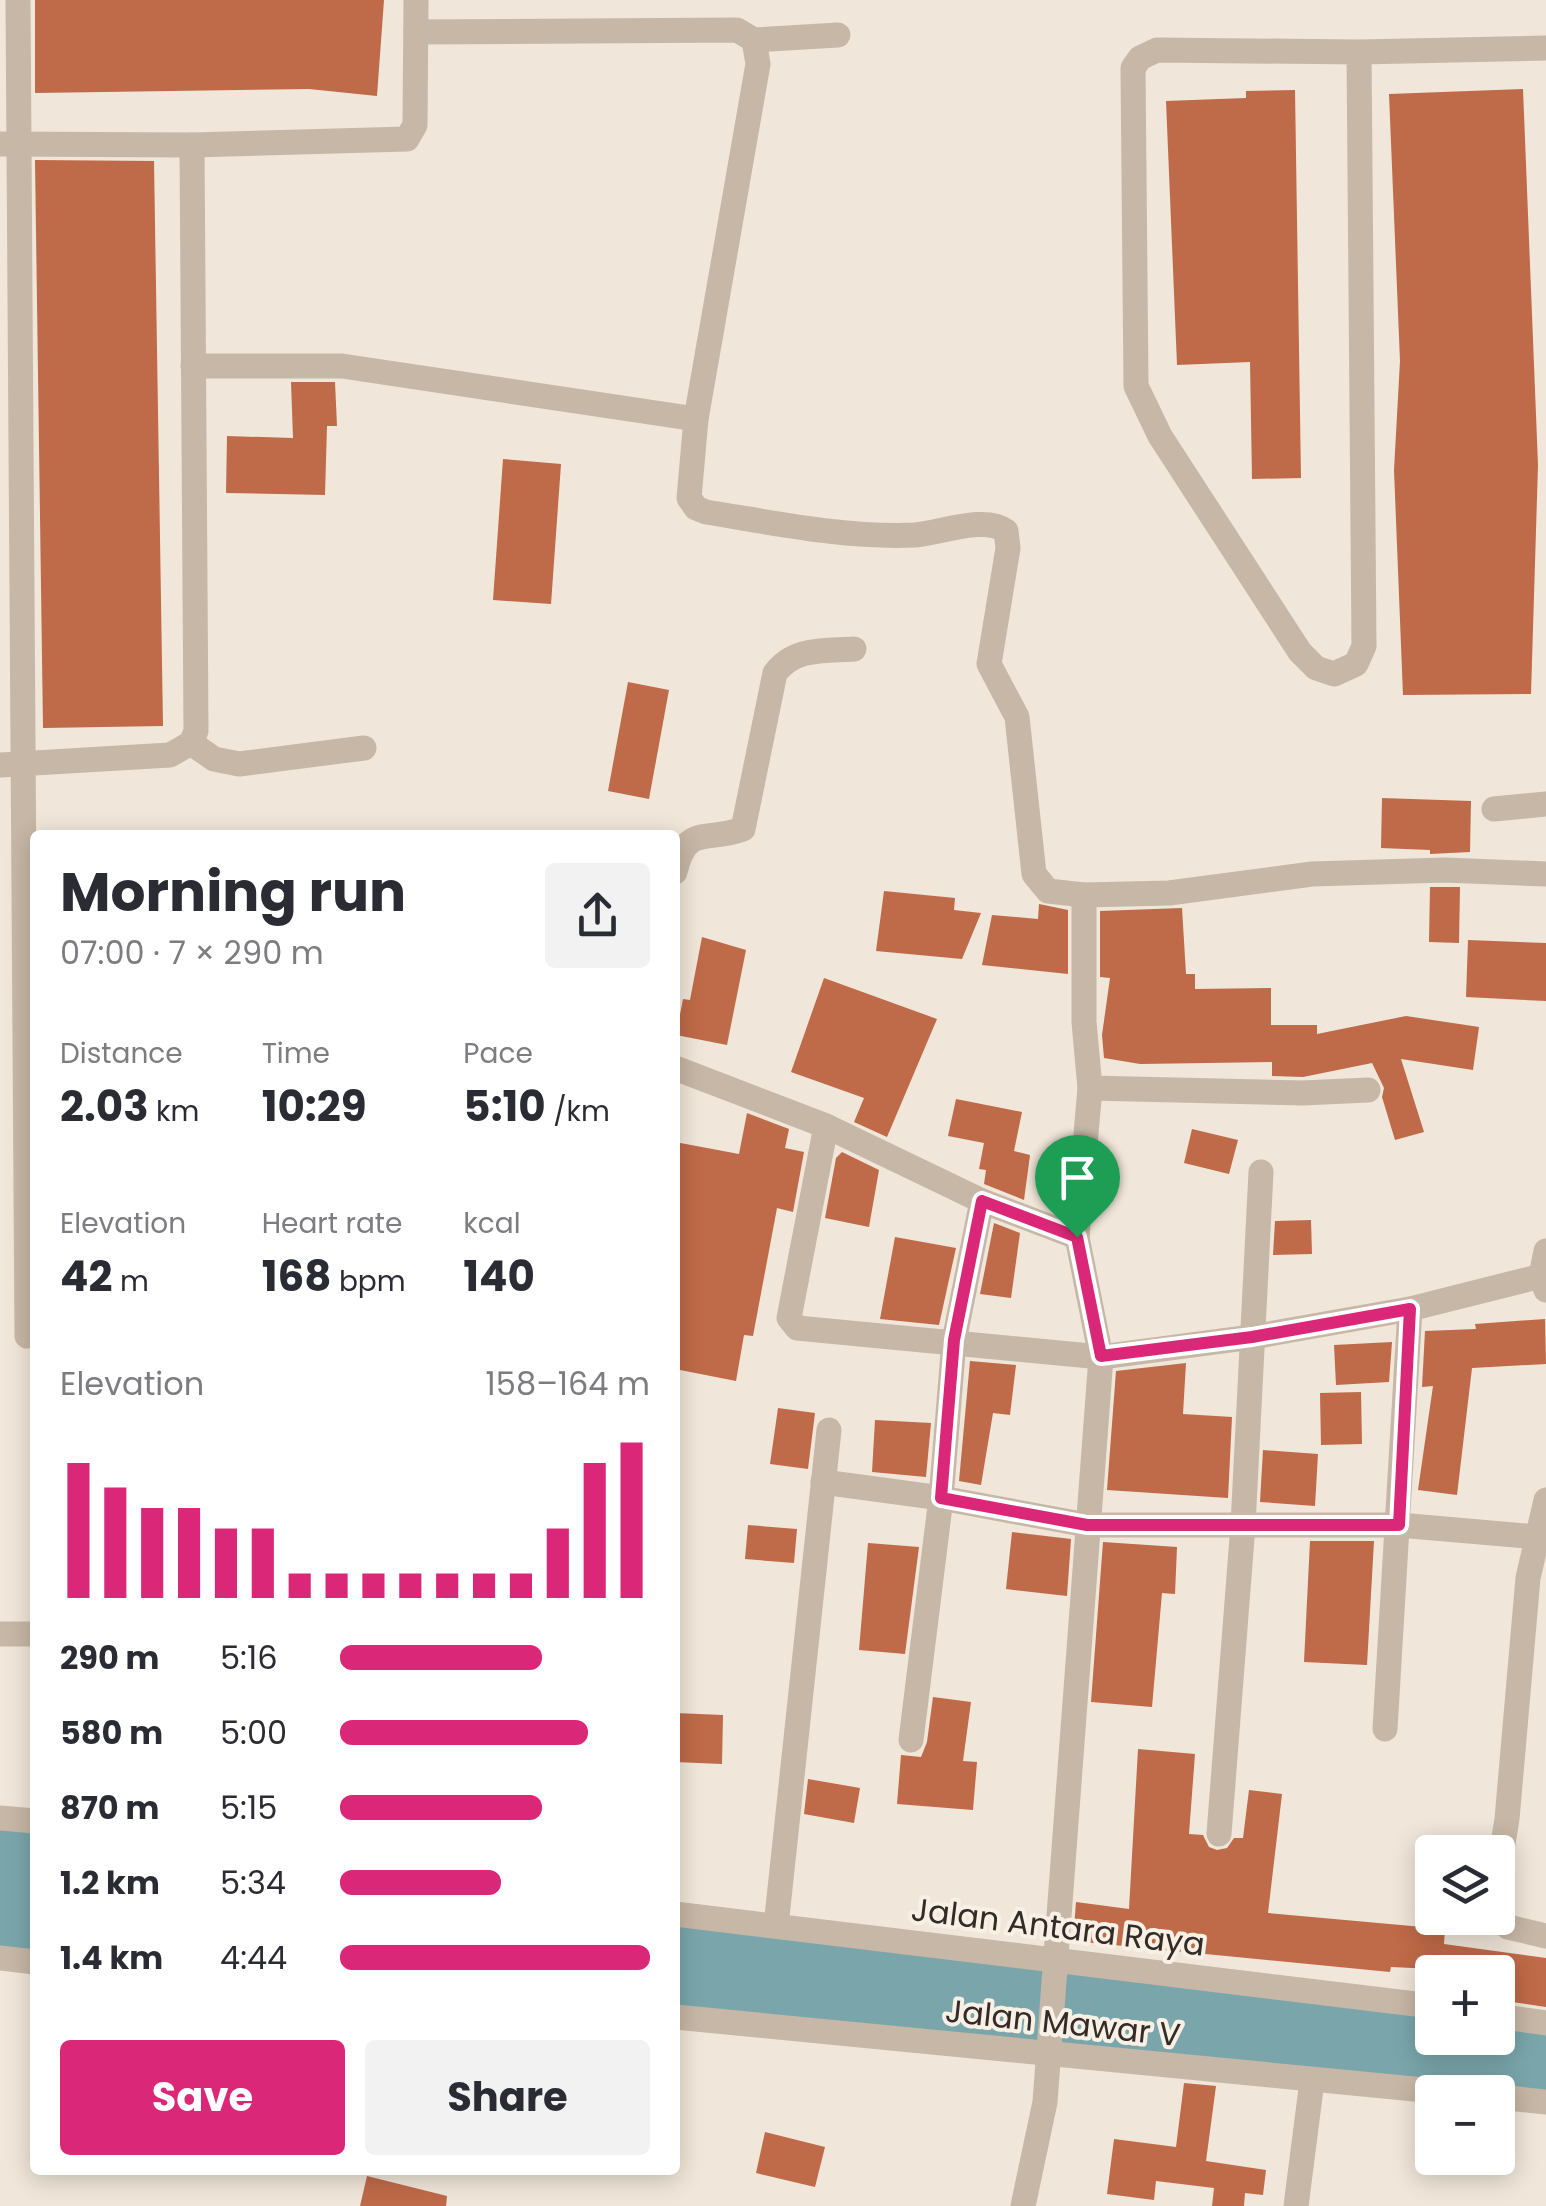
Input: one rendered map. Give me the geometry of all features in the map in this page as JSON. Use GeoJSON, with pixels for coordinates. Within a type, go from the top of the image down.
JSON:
{"type":"FeatureCollection","features":[{"type":"Feature","properties":{"kind":"street"},"geometry":{"type":"LineString","coordinates":[[18,0],[10,144],[12,765],[19,867],[30,1297]]}},
{"type":"Feature","properties":{"kind":"street"},"geometry":{"type":"LineString","coordinates":[[10,144],[192,145],[407,139],[415,125],[416,0]]}},
{"type":"Feature","properties":{"kind":"street"},"geometry":{"type":"LineString","coordinates":[[416,32],[737,30],[754,40],[838,35]]}},
{"type":"Feature","properties":{"kind":"street"},"geometry":{"type":"LineString","coordinates":[[754,40],[758,64],[696,420],[689,498],[696,508],[706,512],[844,534],[918,534],[991,524],[1006,531],[1008,548],[990,664],[1017,717],[1034,874],[1048,891],[1084,895],[1169,893],[1312,874],[1445,870],[1546,874]]}},
{"type":"Feature","properties":{"kind":"street"},"geometry":{"type":"LineString","coordinates":[[1358,52],[1364,646],[1356,664],[1334,674],[1316,668],[1300,652],[1160,436],[1136,386],[1130,89],[1133,68],[1140,58],[1157,50],[1358,52],[1546,48]]}},
{"type":"Feature","properties":{"kind":"street"},"geometry":{"type":"LineString","coordinates":[[12,765],[170,755],[191,743],[198,712],[192,145]]}},
{"type":"Feature","properties":{"kind":"street"},"geometry":{"type":"LineString","coordinates":[[193,366],[342,366],[696,420]]}},
{"type":"Feature","properties":{"kind":"street"},"geometry":{"type":"LineString","coordinates":[[680,852],[692,838],[743,829],[775,673],[784,660],[799,653],[854,650]]}},
{"type":"Feature","properties":{"kind":"street"},"geometry":{"type":"LineString","coordinates":[[191,743],[223,762],[239,764],[364,748]]}},
{"type":"Feature","properties":{"kind":"street"},"geometry":{"type":"LineString","coordinates":[[1494,809],[1546,804]]}},
{"type":"Feature","properties":{"kind":"street"},"geometry":{"type":"LineString","coordinates":[[1023,2206],[1045,2102],[1101,1356],[1077,1237],[1090,1088],[1084,1022],[1084,895]]}},
{"type":"Feature","properties":{"kind":"street"},"geometry":{"type":"LineString","coordinates":[[680,1070],[826,1126],[982,1201],[1077,1237]]}},
{"type":"Feature","properties":{"kind":"street"},"geometry":{"type":"LineString","coordinates":[[1090,1088],[1303,1093],[1368,1090]]}},
{"type":"Feature","properties":{"kind":"street"},"geometry":{"type":"LineString","coordinates":[[826,1126],[789,1318],[793,1326],[1101,1356],[1252,1337],[1410,1309],[1544,1272]]}},
{"type":"Feature","properties":{"kind":"street"},"geometry":{"type":"LineString","coordinates":[[1219,1834],[1243,1525],[1260,1172]]}},
{"type":"Feature","properties":{"kind":"street"},"geometry":{"type":"LineString","coordinates":[[912,1740],[941,1498],[954,1340],[982,1201]]}},
{"type":"Feature","properties":{"kind":"street"},"geometry":{"type":"LineString","coordinates":[[1385,1728],[1410,1309]]}},
{"type":"Feature","properties":{"kind":"street"},"geometry":{"type":"LineString","coordinates":[[0,1338],[30,1336]]}},
{"type":"Feature","properties":{"kind":"street"},"geometry":{"type":"LineString","coordinates":[[776,1926],[829,1430]]}},
{"type":"Feature","properties":{"kind":"street"},"geometry":{"type":"LineString","coordinates":[[823,1482],[941,1498],[1087,1525],[1399,1525],[1538,1538]]}},
{"type":"Feature","properties":{"kind":"street"},"geometry":{"type":"LineString","coordinates":[[1504,1835],[1528,1578],[1546,1500]]}},
{"type":"Feature","properties":{"kind":"street"},"geometry":{"type":"LineString","coordinates":[[0,1818],[30,1821]]}},
{"type":"Feature","properties":{"kind":"street","name":"Jalan Antara Raya"},"geometry":{"type":"LineString","coordinates":[[680,1915],[1415,2004]]}},
{"type":"Feature","properties":{"kind":"street"},"geometry":{"type":"LineString","coordinates":[[1515,1929],[1546,1936]]}},
{"type":"Feature","properties":{"kind":"street"},"geometry":{"type":"LineString","coordinates":[[0,1958],[30,1961]]}},
{"type":"Feature","properties":{"kind":"street","name":"Jalan Mawar V"},"geometry":{"type":"LineString","coordinates":[[680,2017],[1415,2090]]}},
{"type":"Feature","properties":{"kind":"street"},"geometry":{"type":"LineString","coordinates":[[1515,2018],[1546,2023]]}},
{"type":"Feature","properties":{"kind":"street"},"geometry":{"type":"LineString","coordinates":[[1296,2206],[1312,2081]]}},
{"type":"Feature","properties":{"kind":"street"},"geometry":{"type":"LineString","coordinates":[[1515,2099],[1546,2102]]}},
{"type":"Feature","properties":{"kind":"water"},"geometry":{"type":"Polygon","coordinates":[[[0,1818],[30,1821],[30,1961],[0,1958],[0,1818]]]}},
{"type":"Feature","properties":{"kind":"water"},"geometry":{"type":"Polygon","coordinates":[[[680,1915],[1415,2008],[1415,2055],[1515,2055],[1515,2020],[1546,2025],[1546,2102],[1515,2096],[1515,2075],[1415,2075],[1415,2089],[680,2017],[680,1915]]]}},
{"type":"Feature","properties":{"kind":"building"},"geometry":{"type":"Polygon","coordinates":[[[35,0],[384,0],[377,96],[309,89],[35,93],[35,0]]]}},
{"type":"Feature","properties":{"kind":"building"},"geometry":{"type":"Polygon","coordinates":[[[1523,89],[1538,465],[1531,694],[1403,695],[1394,470],[1400,361],[1389,94],[1523,89]]]}},
{"type":"Feature","properties":{"kind":"building"},"geometry":{"type":"Polygon","coordinates":[[[1295,90],[1301,478],[1252,479],[1250,362],[1177,365],[1166,101],[1246,98],[1246,91],[1295,90]]]}},
{"type":"Feature","properties":{"kind":"building"},"geometry":{"type":"Polygon","coordinates":[[[35,160],[154,161],[163,726],[43,728],[35,160]]]}},
{"type":"Feature","properties":{"kind":"building"},"geometry":{"type":"Polygon","coordinates":[[[291,382],[335,382],[337,426],[327,426],[325,495],[226,493],[227,436],[293,438],[291,382]]]}},
{"type":"Feature","properties":{"kind":"building"},"geometry":{"type":"Polygon","coordinates":[[[503,459],[561,464],[551,604],[493,600],[503,459]]]}},
{"type":"Feature","properties":{"kind":"building"},"geometry":{"type":"Polygon","coordinates":[[[628,682],[669,690],[649,799],[608,791],[628,682]]]}},
{"type":"Feature","properties":{"kind":"building"},"geometry":{"type":"Polygon","coordinates":[[[1382,798],[1471,801],[1470,852],[1430,854],[1430,850],[1381,848],[1382,798]]]}},
{"type":"Feature","properties":{"kind":"building"},"geometry":{"type":"Polygon","coordinates":[[[1430,887],[1460,887],[1459,943],[1429,942],[1430,887]]]}},
{"type":"Feature","properties":{"kind":"building"},"geometry":{"type":"Polygon","coordinates":[[[884,891],[955,898],[954,910],[981,913],[962,959],[876,951],[884,891]]]}},
{"type":"Feature","properties":{"kind":"building"},"geometry":{"type":"Polygon","coordinates":[[[1039,904],[1068,910],[1068,974],[982,965],[992,915],[1038,919],[1039,904]]]}},
{"type":"Feature","properties":{"kind":"building"},"geometry":{"type":"Polygon","coordinates":[[[1182,908],[1186,974],[1195,974],[1195,989],[1271,988],[1271,1025],[1317,1025],[1317,1034],[1406,1016],[1479,1027],[1473,1070],[1401,1059],[1424,1132],[1395,1140],[1382,1097],[1384,1088],[1372,1063],[1303,1077],[1272,1076],[1272,1062],[1140,1064],[1104,1058],[1102,1035],[1110,978],[1100,977],[1100,911],[1182,908]]]}},
{"type":"Feature","properties":{"kind":"building"},"geometry":{"type":"Polygon","coordinates":[[[702,937],[746,950],[727,1045],[680,1036],[683,999],[690,1000],[702,937]]]}},
{"type":"Feature","properties":{"kind":"building"},"geometry":{"type":"Polygon","coordinates":[[[1468,940],[1546,943],[1546,1001],[1466,997],[1468,940]]]}},
{"type":"Feature","properties":{"kind":"building"},"geometry":{"type":"Polygon","coordinates":[[[824,978],[937,1019],[887,1137],[854,1122],[864,1098],[791,1072],[824,978]]]}},
{"type":"Feature","properties":{"kind":"building"},"geometry":{"type":"Polygon","coordinates":[[[956,1099],[1022,1112],[1014,1151],[1030,1155],[1024,1200],[984,1184],[986,1170],[979,1169],[984,1143],[948,1136],[956,1099]]]}},
{"type":"Feature","properties":{"kind":"building"},"geometry":{"type":"Polygon","coordinates":[[[747,1113],[789,1129],[785,1148],[804,1152],[793,1212],[777,1208],[753,1336],[744,1335],[736,1381],[680,1370],[680,1143],[739,1154],[747,1113]]]}},
{"type":"Feature","properties":{"kind":"building"},"geometry":{"type":"Polygon","coordinates":[[[1192,1129],[1238,1140],[1229,1174],[1184,1163],[1192,1129]]]}},
{"type":"Feature","properties":{"kind":"building"},"geometry":{"type":"Polygon","coordinates":[[[842,1152],[879,1170],[869,1227],[825,1218],[836,1158],[842,1152]]]}},
{"type":"Feature","properties":{"kind":"building"},"geometry":{"type":"Polygon","coordinates":[[[1311,1220],[1312,1254],[1273,1255],[1275,1221],[1311,1220]]]}},
{"type":"Feature","properties":{"kind":"building"},"geometry":{"type":"Polygon","coordinates":[[[994,1223],[1020,1233],[1011,1298],[980,1294],[994,1223]]]}},
{"type":"Feature","properties":{"kind":"building"},"geometry":{"type":"Polygon","coordinates":[[[895,1237],[956,1248],[939,1325],[880,1319],[895,1237]]]}},
{"type":"Feature","properties":{"kind":"building"},"geometry":{"type":"Polygon","coordinates":[[[1545,1319],[1546,1364],[1472,1368],[1457,1495],[1418,1490],[1433,1386],[1422,1387],[1425,1331],[1476,1329],[1475,1324],[1545,1319]]]}},
{"type":"Feature","properties":{"kind":"building"},"geometry":{"type":"Polygon","coordinates":[[[1392,1342],[1389,1382],[1336,1385],[1334,1345],[1392,1342]]]}},
{"type":"Feature","properties":{"kind":"building"},"geometry":{"type":"Polygon","coordinates":[[[970,1361],[1016,1365],[1010,1415],[993,1413],[981,1485],[959,1481],[970,1361]]]}},
{"type":"Feature","properties":{"kind":"building"},"geometry":{"type":"Polygon","coordinates":[[[1186,1363],[1183,1414],[1232,1417],[1228,1498],[1107,1490],[1116,1371],[1186,1363]]]}},
{"type":"Feature","properties":{"kind":"building"},"geometry":{"type":"Polygon","coordinates":[[[1361,1392],[1362,1444],[1321,1445],[1320,1393],[1361,1392]]]}},
{"type":"Feature","properties":{"kind":"building"},"geometry":{"type":"Polygon","coordinates":[[[778,1408],[815,1413],[808,1469],[770,1464],[778,1408]]]}},
{"type":"Feature","properties":{"kind":"building"},"geometry":{"type":"Polygon","coordinates":[[[875,1420],[931,1423],[926,1477],[872,1472],[875,1420]]]}},
{"type":"Feature","properties":{"kind":"building"},"geometry":{"type":"Polygon","coordinates":[[[1263,1450],[1318,1454],[1315,1506],[1260,1502],[1263,1450]]]}},
{"type":"Feature","properties":{"kind":"building"},"geometry":{"type":"Polygon","coordinates":[[[748,1525],[797,1529],[794,1563],[745,1559],[748,1525]]]}},
{"type":"Feature","properties":{"kind":"building"},"geometry":{"type":"Polygon","coordinates":[[[1012,1532],[1071,1539],[1067,1596],[1006,1589],[1012,1532]]]}},
{"type":"Feature","properties":{"kind":"building"},"geometry":{"type":"Polygon","coordinates":[[[1310,1541],[1374,1541],[1367,1665],[1304,1662],[1310,1541]]]}},
{"type":"Feature","properties":{"kind":"building"},"geometry":{"type":"Polygon","coordinates":[[[1103,1542],[1177,1547],[1175,1594],[1162,1593],[1152,1707],[1091,1702],[1103,1542]]]}},
{"type":"Feature","properties":{"kind":"building"},"geometry":{"type":"Polygon","coordinates":[[[868,1543],[919,1547],[905,1654],[859,1650],[868,1543]]]}},
{"type":"Feature","properties":{"kind":"building"},"geometry":{"type":"Polygon","coordinates":[[[933,1697],[971,1702],[963,1761],[977,1762],[973,1810],[897,1804],[901,1755],[921,1757],[933,1697]]]}},
{"type":"Feature","properties":{"kind":"building"},"geometry":{"type":"Polygon","coordinates":[[[680,1713],[723,1715],[722,1764],[680,1762],[680,1713]]]}},
{"type":"Feature","properties":{"kind":"building"},"geometry":{"type":"Polygon","coordinates":[[[1138,1749],[1195,1754],[1189,1834],[1203,1835],[1209,1847],[1227,1848],[1234,1838],[1243,1838],[1249,1790],[1282,1794],[1268,1913],[1415,1926],[1415,1935],[1445,1935],[1444,1944],[1546,1958],[1546,2007],[1515,2002],[1515,1955],[1415,1955],[1415,1968],[1391,1967],[1390,1972],[1073,1941],[1076,1902],[1129,1909],[1138,1749]]]}},
{"type":"Feature","properties":{"kind":"building"},"geometry":{"type":"Polygon","coordinates":[[[808,1779],[860,1788],[854,1823],[804,1814],[808,1779]]]}},
{"type":"Feature","properties":{"kind":"building"},"geometry":{"type":"Polygon","coordinates":[[[1184,2083],[1216,2086],[1206,2161],[1266,2170],[1263,2195],[1245,2193],[1244,2206],[1212,2206],[1214,2188],[1156,2181],[1154,2200],[1107,2194],[1114,2139],[1176,2147],[1184,2083]]]}},
{"type":"Feature","properties":{"kind":"building"},"geometry":{"type":"Polygon","coordinates":[[[765,2132],[825,2147],[815,2187],[756,2173],[765,2132]]]}},
{"type":"Feature","properties":{"kind":"building"},"geometry":{"type":"Polygon","coordinates":[[[367,2176],[447,2196],[446,2206],[360,2206],[367,2176]]]}},
{"type":"Feature","properties":{"kind":"route"},"geometry":{"type":"LineString","coordinates":[[982,1201],[1077,1237],[1101,1356],[1252,1337],[1410,1309],[1399,1525],[1087,1525],[941,1498],[954,1340],[982,1201]]}}]}
